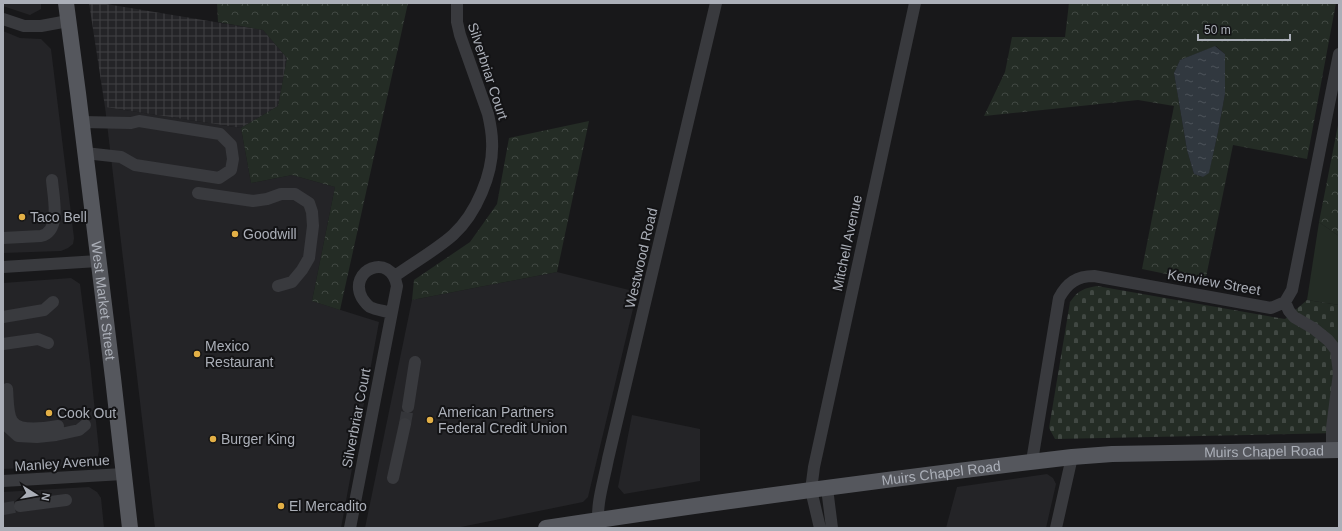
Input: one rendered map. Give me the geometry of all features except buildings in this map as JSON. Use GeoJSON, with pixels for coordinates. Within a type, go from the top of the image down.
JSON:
{"type":"FeatureCollection","features":[{"type":"Feature","properties":{"kind":"main road","name":"West Market Street"},"geometry":{"type":"LineString","coordinates":[[66,3],[113,371],[130,528]]}},
{"type":"Feature","properties":{"kind":"main road","name":"Muirs Chapel Road"},"geometry":{"type":"LineString","coordinates":[[546,528],[604,523],[819,489],[1072,456],[1335,450]]}},
{"type":"Feature","properties":{"kind":"street","name":"Silverbriar Court"},"geometry":{"type":"LineString","coordinates":[[350,528],[397,286],[395,276],[452,236],[475,208],[488,175],[493,143],[491,127],[488,114],[456,22],[456,3]]}},
{"type":"Feature","properties":{"kind":"street","name":"Westwood Road"},"geometry":{"type":"LineString","coordinates":[[604,523],[608,459],[716,3]]}},
{"type":"Feature","properties":{"kind":"street","name":"Mitchell Avenue"},"geometry":{"type":"LineString","coordinates":[[819,489],[814,467],[915,3]]}},
{"type":"Feature","properties":{"kind":"street"},"geometry":{"type":"LineString","coordinates":[[3,19],[24,26],[41,26],[68,21]]}},
{"type":"Feature","properties":{"kind":"street"},"geometry":{"type":"LineString","coordinates":[[1335,450],[1332,428],[1339,373],[1336,350],[1328,340],[1313,328],[1294,317],[1289,311],[1285,302],[1292,290],[1339,54]]}},
{"type":"Feature","properties":{"kind":"street"},"geometry":{"type":"LineString","coordinates":[[82,122],[131,123],[139,121],[220,134],[231,145],[233,159],[231,170],[219,178],[135,165],[121,156],[85,153]]}},
{"type":"Feature","properties":{"kind":"street"},"geometry":{"type":"LineString","coordinates":[[3,238],[41,236],[46,235],[50,231],[55,222],[52,180]]}},
{"type":"Feature","properties":{"kind":"street"},"geometry":{"type":"LineString","coordinates":[[198,193],[252,201],[267,199],[281,194],[295,194],[309,203],[312,212],[313,226],[309,258],[302,270],[292,282],[278,286]]}},
{"type":"Feature","properties":{"kind":"street"},"geometry":{"type":"LineString","coordinates":[[3,267],[98,261]]}},
{"type":"Feature","properties":{"kind":"street"},"geometry":{"type":"LineString","coordinates":[[391,313],[370,307],[360,294],[359,286],[360,278],[364,272],[371,268],[385,268],[395,276]]}},
{"type":"Feature","properties":{"kind":"street","name":"Kenview Street"},"geometry":{"type":"LineString","coordinates":[[1032,462],[1059,298],[1070,283],[1078,278],[1094,276],[1271,308],[1285,302]]}},
{"type":"Feature","properties":{"kind":"street"},"geometry":{"type":"LineString","coordinates":[[3,317],[44,310],[53,302]]}},
{"type":"Feature","properties":{"kind":"street"},"geometry":{"type":"LineString","coordinates":[[3,344],[38,339],[48,344]]}},
{"type":"Feature","properties":{"kind":"street"},"geometry":{"type":"LineString","coordinates":[[408,407],[415,362]]}},
{"type":"Feature","properties":{"kind":"street"},"geometry":{"type":"LineString","coordinates":[[3,402],[5,422],[7,426],[18,436],[37,437],[56,435],[78,430],[85,425],[76,424],[27,429],[15,424],[12,420],[5,393]]}},
{"type":"Feature","properties":{"kind":"street"},"geometry":{"type":"LineString","coordinates":[[394,478],[405,424]]}},
{"type":"Feature","properties":{"kind":"street"},"geometry":{"type":"LineString","coordinates":[[1056,528],[1072,456]]}},
{"type":"Feature","properties":{"kind":"street","name":"Manley Avenue"},"geometry":{"type":"LineString","coordinates":[[3,482],[123,474]]}},
{"type":"Feature","properties":{"kind":"street"},"geometry":{"type":"LineString","coordinates":[[819,489],[820,528]]}},
{"type":"Feature","properties":{"kind":"street"},"geometry":{"type":"LineString","coordinates":[[819,489],[832,528]]}},
{"type":"Feature","properties":{"kind":"street"},"geometry":{"type":"LineString","coordinates":[[20,506],[66,500]]}},
{"type":"Feature","properties":{"kind":"shaded area"},"geometry":{"type":"Polygon","coordinates":[[[3,3],[41,3],[41,9],[30,15],[3,6],[3,3]]]}},
{"type":"Feature","properties":{"kind":"shaded area"},"geometry":{"type":"Polygon","coordinates":[[[89,3],[100,3],[263,30],[287,58],[278,106],[241,128],[105,107],[89,3]]]}},
{"type":"Feature","properties":{"kind":"shaded area"},"geometry":{"type":"Polygon","coordinates":[[[3,31],[20,38],[41,39],[51,49],[74,238],[73,244],[61,251],[3,253],[3,31]]]}},
{"type":"Feature","properties":{"kind":"shaded area"},"geometry":{"type":"Polygon","coordinates":[[[105,107],[241,128],[251,183],[292,175],[335,187],[312,301],[379,322],[341,528],[155,528],[105,107]]]}},
{"type":"Feature","properties":{"kind":"shaded area"},"geometry":{"type":"Polygon","coordinates":[[[557,272],[637,292],[588,497],[583,502],[456,528],[365,528],[412,300],[557,272]]]}},
{"type":"Feature","properties":{"kind":"shaded area"},"geometry":{"type":"Polygon","coordinates":[[[71,278],[80,284],[99,451],[97,459],[91,465],[3,469],[3,283],[71,278]]]}},
{"type":"Feature","properties":{"kind":"shaded area"},"geometry":{"type":"Polygon","coordinates":[[[632,415],[700,429],[700,481],[624,494],[618,487],[632,415]]]}},
{"type":"Feature","properties":{"kind":"shaded area"},"geometry":{"type":"Polygon","coordinates":[[[1047,474],[1053,478],[1056,484],[1046,528],[946,528],[957,487],[1047,474]]]}},
{"type":"Feature","properties":{"kind":"shaded area"},"geometry":{"type":"Polygon","coordinates":[[[89,487],[97,492],[101,498],[104,528],[3,528],[3,492],[89,487]]]}},
{"type":"Feature","properties":{"kind":"green space"},"geometry":{"type":"Polygon","coordinates":[[[217,3],[408,3],[340,310],[312,301],[335,187],[292,175],[251,183],[241,128],[278,106],[287,58],[263,30],[218,22],[217,3]]]}},
{"type":"Feature","properties":{"kind":"green space"},"geometry":{"type":"Polygon","coordinates":[[[1069,3],[1336,3],[1307,159],[1233,145],[1205,282],[1142,269],[1174,106],[1138,100],[984,116],[1005,72],[1012,37],[1065,37],[1069,3]],[[1216,46],[1180,60],[1174,73],[1187,150],[1194,174],[1203,177],[1209,172],[1225,94],[1225,54],[1216,46]]]}},
{"type":"Feature","properties":{"kind":"green space"},"geometry":{"type":"Polygon","coordinates":[[[1339,120],[1339,236],[1319,222],[1339,120]]]}},
{"type":"Feature","properties":{"kind":"green space"},"geometry":{"type":"Polygon","coordinates":[[[589,121],[557,272],[412,300],[414,280],[470,242],[497,204],[509,138],[589,121]]]}},
{"type":"Feature","properties":{"kind":"green space"},"geometry":{"type":"Polygon","coordinates":[[[1319,222],[1339,236],[1339,305],[1307,300],[1319,222]]]}},
{"type":"Feature","properties":{"kind":"green space"},"geometry":{"type":"Polygon","coordinates":[[[1097,286],[1285,319],[1307,300],[1339,305],[1339,433],[1055,439],[1049,428],[1070,302],[1081,291],[1097,286]]]}},
{"type":"Feature","properties":{"kind":"water"},"geometry":{"type":"Polygon","coordinates":[[[1215,46],[1225,54],[1225,94],[1209,173],[1203,177],[1194,174],[1187,150],[1174,73],[1180,60],[1215,46]]]}},
{"type":"Feature","properties":{"kind":"tunnel"},"geometry":{"type":"LineString","coordinates":[[405,424],[408,407]]}},
{"type":"Feature","properties":{"kind":"tunnel"},"geometry":{"type":"LineString","coordinates":[[3,509],[20,506]]}},
{"type":"Feature","properties":{"kind":"place","name":"Taco Bell"},"geometry":{"type":"Point","coordinates":[22,217]}},
{"type":"Feature","properties":{"kind":"place","name":"Goodwill"},"geometry":{"type":"Point","coordinates":[235,234]}},
{"type":"Feature","properties":{"kind":"place","name":"Mexico Restaurant"},"geometry":{"type":"Point","coordinates":[197,354]}},
{"type":"Feature","properties":{"kind":"place","name":"Cook Out"},"geometry":{"type":"Point","coordinates":[49,413]}},
{"type":"Feature","properties":{"kind":"place","name":"American Partners Federal Credit Union"},"geometry":{"type":"Point","coordinates":[430,420]}},
{"type":"Feature","properties":{"kind":"place","name":"Burger King"},"geometry":{"type":"Point","coordinates":[213,439]}},
{"type":"Feature","properties":{"kind":"place","name":"El Mercadito"},"geometry":{"type":"Point","coordinates":[281,506]}}]}
